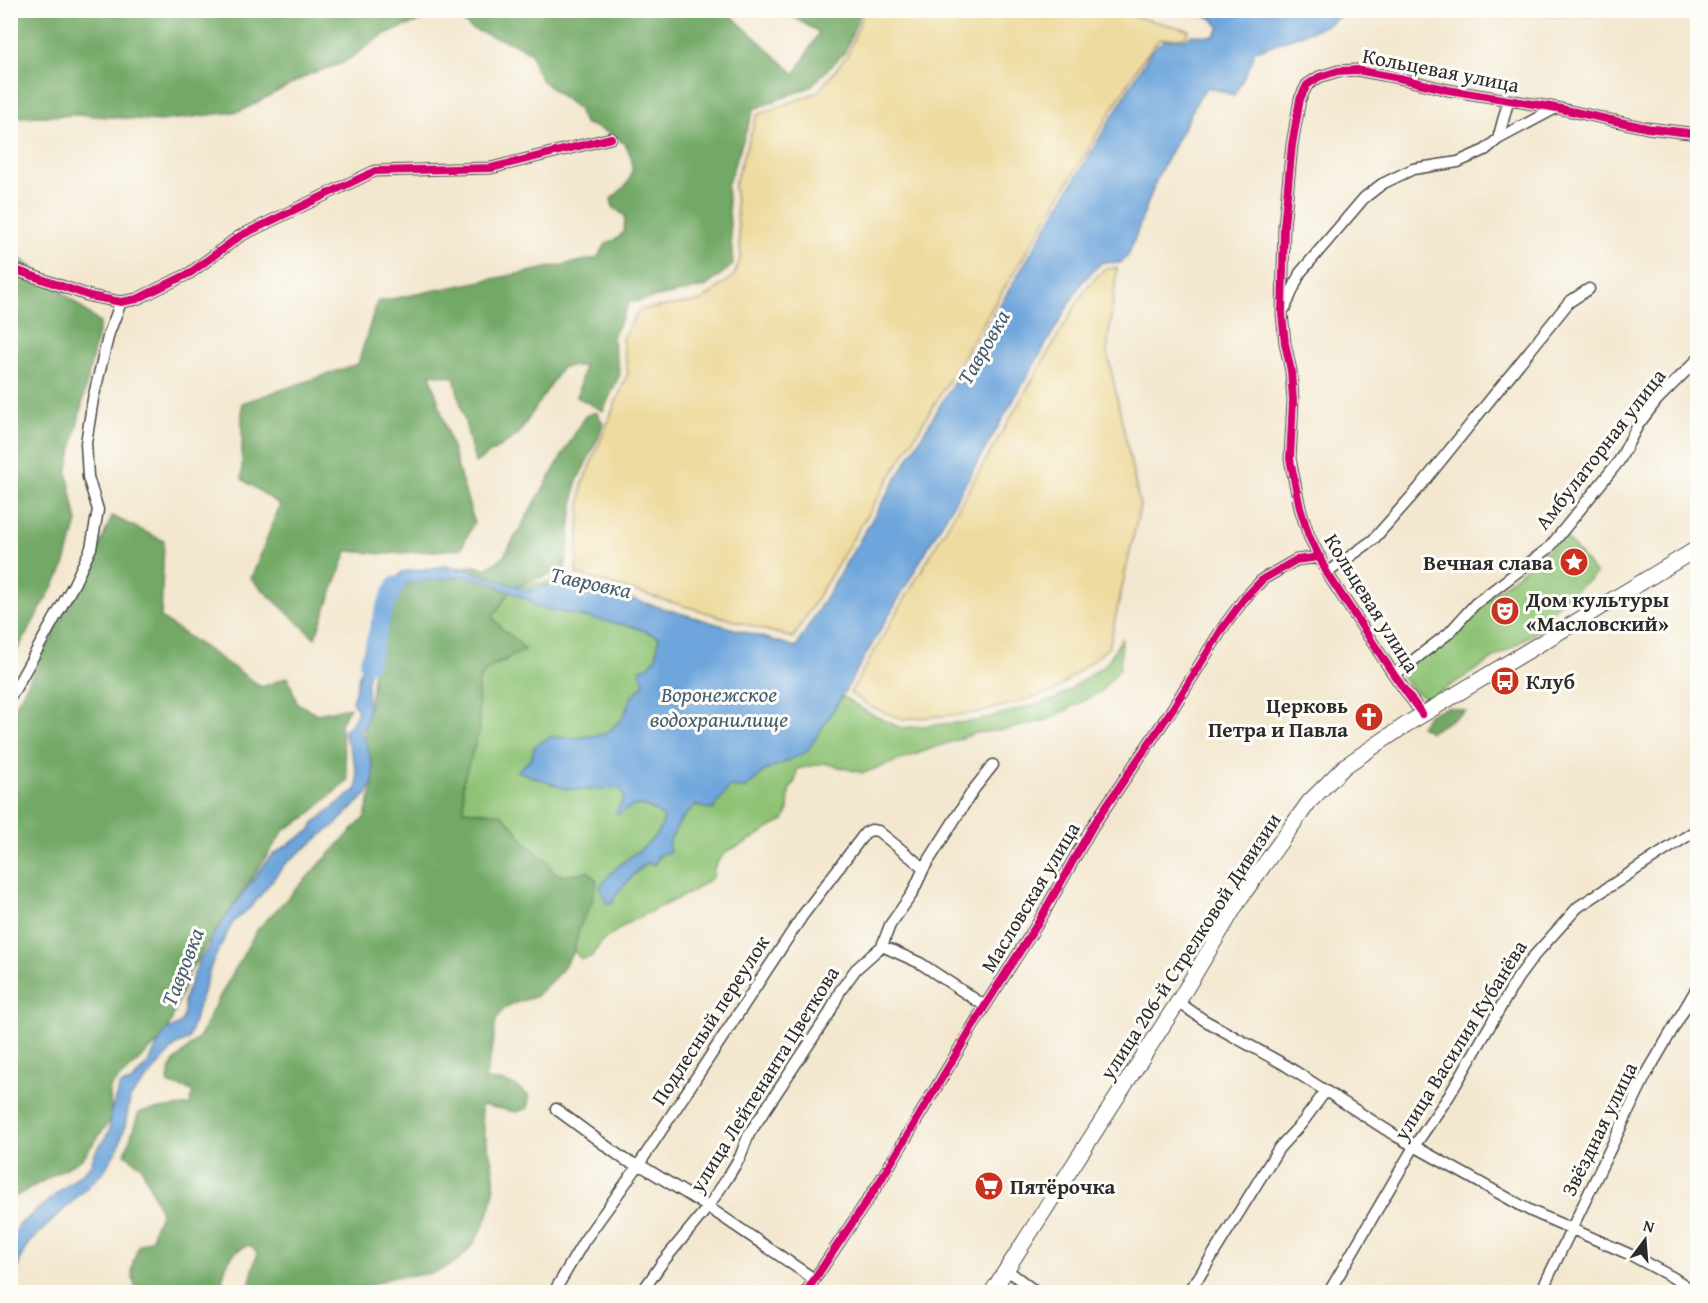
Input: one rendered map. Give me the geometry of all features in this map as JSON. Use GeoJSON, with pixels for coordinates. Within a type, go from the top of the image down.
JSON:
{"type":"FeatureCollection","features":[{"type":"Feature","properties":{"kind":"main road","name":"улица 206-й Стрелковой Дивизии"},"geometry":{"type":"LineString","coordinates":[[992,1293],[1178,1002],[1241,897],[1309,802],[1345,766],[1422,714],[1698,548]]}},
{"type":"Feature","properties":{"kind":"street","name":"Кольцевая улица"},"geometry":{"type":"LineString","coordinates":[[1422,714],[1327,573],[1309,536],[1300,508],[1290,459],[1293,400],[1282,314],[1284,226],[1292,145],[1300,99],[1307,85],[1319,77],[1338,71],[1357,70],[1508,102],[1557,108],[1647,128],[1698,134]]}},
{"type":"Feature","properties":{"kind":"street"},"geometry":{"type":"LineString","coordinates":[[1498,139],[1508,102]]}},
{"type":"Feature","properties":{"kind":"street","name":"Кольцевая улица"},"geometry":{"type":"LineString","coordinates":[[1282,314],[1300,273],[1364,198],[1382,184],[1413,169],[1458,162],[1485,150],[1498,139],[1557,108]]}},
{"type":"Feature","properties":{"kind":"street"},"geometry":{"type":"LineString","coordinates":[[10,268],[90,296],[121,302],[137,299],[190,273],[240,236],[375,171],[491,168],[611,138]]}},
{"type":"Feature","properties":{"kind":"street"},"geometry":{"type":"LineString","coordinates":[[1327,573],[1373,540],[1419,488],[1569,302],[1589,289]]}},
{"type":"Feature","properties":{"kind":"street"},"geometry":{"type":"LineString","coordinates":[[10,698],[74,584],[91,548],[98,510],[87,477],[86,443],[93,399],[109,333],[121,302]]}},
{"type":"Feature","properties":{"kind":"street","name":"Амбулаторная улица"},"geometry":{"type":"LineString","coordinates":[[1394,675],[1449,633],[1475,604],[1549,548],[1619,461],[1638,425],[1657,400],[1698,359]]}},
{"type":"Feature","properties":{"kind":"street","name":"Масловская улица"},"geometry":{"type":"LineString","coordinates":[[806,1293],[879,1184],[985,1006],[1038,923],[1092,827],[1173,708],[1222,629],[1263,579],[1296,560],[1320,557]]}},
{"type":"Feature","properties":{"kind":"street","name":"улица Лейтенанта Цветкова"},"geometry":{"type":"LineString","coordinates":[[642,1293],[662,1263],[708,1207],[740,1157],[749,1134],[829,1014],[840,991],[856,969],[882,946],[890,925],[912,894],[924,868],[974,789],[993,765]]}},
{"type":"Feature","properties":{"kind":"street","name":"улица Василия Кубанёва"},"geometry":{"type":"LineString","coordinates":[[1329,1293],[1415,1145],[1449,1096],[1517,979],[1563,921],[1578,907],[1698,829]]}},
{"type":"Feature","properties":{"kind":"street","name":"Подлесный переулок"},"geometry":{"type":"LineString","coordinates":[[554,1293],[584,1241],[638,1166],[797,924],[865,833],[871,830],[878,831],[924,868]]}},
{"type":"Feature","properties":{"kind":"street"},"geometry":{"type":"LineString","coordinates":[[882,946],[920,963],[985,1006]]}},
{"type":"Feature","properties":{"kind":"street","name":"Звёздная улица"},"geometry":{"type":"LineString","coordinates":[[1541,1293],[1646,1075],[1698,986]]}},
{"type":"Feature","properties":{"kind":"street"},"geometry":{"type":"LineString","coordinates":[[1178,1002],[1203,1020],[1285,1065],[1396,1136],[1531,1211],[1571,1231],[1631,1256],[1672,1277],[1695,1293]]}},
{"type":"Feature","properties":{"kind":"street"},"geometry":{"type":"LineString","coordinates":[[1187,1293],[1279,1148],[1302,1123],[1325,1092]]}},
{"type":"Feature","properties":{"kind":"street"},"geometry":{"type":"LineString","coordinates":[[555,1109],[626,1160],[645,1168],[708,1207],[814,1279]]}},
{"type":"Feature","properties":{"kind":"street"},"geometry":{"type":"LineString","coordinates":[[1007,1270],[1036,1293]]}},
{"type":"Feature","properties":{"kind":"green space"},"geometry":{"type":"Polygon","coordinates":[[[1697,10],[1697,15],[1513,14],[1500,11],[1697,10]]]}},
{"type":"Feature","properties":{"kind":"green space"},"geometry":{"type":"Polygon","coordinates":[[[11,11],[730,11],[729,14],[795,74],[819,32],[789,15],[789,11],[861,11],[845,52],[810,87],[754,109],[727,186],[733,265],[705,287],[629,303],[612,338],[620,374],[603,411],[577,397],[584,366],[562,367],[518,435],[475,463],[454,377],[430,374],[474,522],[461,549],[384,554],[347,551],[315,638],[251,579],[280,505],[242,479],[242,403],[358,364],[377,302],[597,258],[606,244],[618,238],[624,231],[625,216],[613,207],[611,199],[624,187],[631,176],[631,155],[616,137],[584,123],[578,109],[542,81],[531,53],[517,45],[472,29],[459,18],[445,12],[385,34],[343,63],[310,74],[241,111],[160,121],[83,115],[11,117],[11,11]]]}},
{"type":"Feature","properties":{"kind":"green space"},"geometry":{"type":"Polygon","coordinates":[[[10,169],[17,255],[100,323],[67,472],[77,522],[63,569],[11,661],[10,169]]]}},
{"type":"Feature","properties":{"kind":"green space"},"geometry":{"type":"Polygon","coordinates":[[[596,412],[603,423],[576,483],[565,570],[514,586],[493,616],[496,622],[525,650],[494,665],[478,682],[479,732],[463,781],[464,810],[501,814],[527,845],[547,861],[553,872],[564,876],[588,871],[597,881],[591,904],[579,928],[574,951],[561,971],[535,997],[512,1004],[503,1010],[496,1020],[485,1080],[508,1083],[529,1096],[528,1108],[517,1112],[481,1105],[481,1116],[494,1180],[491,1204],[482,1230],[466,1252],[444,1268],[426,1274],[394,1277],[352,1291],[245,1292],[249,1286],[257,1253],[250,1245],[231,1257],[225,1269],[220,1292],[137,1292],[132,1273],[134,1258],[139,1245],[152,1239],[161,1213],[141,1166],[125,1154],[139,1112],[190,1105],[193,1091],[167,1083],[172,1064],[201,1035],[209,1016],[257,930],[365,817],[373,785],[363,743],[364,732],[372,689],[375,643],[389,600],[407,584],[440,569],[475,566],[486,569],[504,556],[585,416],[596,412]]]}},
{"type":"Feature","properties":{"kind":"green space"},"geometry":{"type":"Polygon","coordinates":[[[112,516],[164,541],[161,618],[262,687],[288,677],[297,703],[317,714],[350,707],[340,724],[348,780],[305,818],[284,830],[189,972],[166,1035],[110,1087],[111,1119],[82,1159],[11,1199],[11,715],[99,547],[112,516]]]}},
{"type":"Feature","properties":{"kind":"green space"},"geometry":{"type":"Polygon","coordinates":[[[1565,536],[1596,574],[1556,606],[1541,629],[1432,697],[1418,694],[1400,674],[1476,608],[1565,536]]]}},
{"type":"Feature","properties":{"kind":"green space"},"geometry":{"type":"Polygon","coordinates":[[[566,580],[524,593],[635,627],[659,637],[656,657],[650,666],[644,684],[631,698],[623,718],[606,734],[578,738],[561,737],[535,746],[531,759],[518,771],[563,788],[578,790],[620,787],[624,798],[617,813],[637,805],[648,807],[664,818],[661,830],[642,849],[618,892],[648,863],[654,865],[680,821],[695,805],[713,810],[729,787],[746,788],[763,772],[807,751],[842,696],[869,713],[901,728],[976,721],[1056,699],[1107,663],[1122,638],[1120,669],[1100,692],[1048,720],[976,733],[863,773],[824,763],[797,769],[796,779],[789,791],[788,811],[784,820],[727,851],[715,865],[713,877],[693,891],[631,921],[602,941],[591,957],[581,959],[574,951],[579,928],[590,905],[588,872],[564,876],[553,872],[547,861],[527,845],[501,814],[463,810],[463,781],[479,732],[478,682],[494,665],[505,662],[518,641],[498,627],[493,616],[514,586],[566,580]]]}},
{"type":"Feature","properties":{"kind":"green space"},"geometry":{"type":"Polygon","coordinates":[[[1448,707],[1466,711],[1430,732],[1420,726],[1429,714],[1448,707]]]}},
{"type":"Feature","properties":{"kind":"sand"},"geometry":{"type":"Polygon","coordinates":[[[864,11],[1112,11],[1189,30],[1185,37],[1159,39],[1141,62],[793,638],[576,574],[582,485],[628,373],[622,339],[639,310],[701,301],[734,276],[741,256],[734,185],[757,115],[818,92],[848,54],[864,11]]]}},
{"type":"Feature","properties":{"kind":"sand"},"geometry":{"type":"Polygon","coordinates":[[[1117,268],[1107,351],[1140,506],[1109,647],[1053,692],[977,713],[903,719],[873,708],[850,693],[1086,288],[1104,269],[1117,268]]]}},
{"type":"Feature","properties":{"kind":"water","name":"Воронежское водохранилище"},"geometry":{"type":"Polygon","coordinates":[[[1179,11],[1348,11],[1325,26],[1253,52],[1252,62],[1234,95],[1207,87],[1158,176],[1128,256],[1120,263],[1102,262],[1082,282],[842,696],[807,752],[763,772],[746,788],[729,787],[713,810],[695,805],[680,821],[668,844],[670,852],[659,855],[654,865],[646,862],[618,892],[612,903],[606,902],[600,887],[616,868],[651,841],[661,827],[664,818],[642,805],[637,805],[619,814],[616,813],[624,798],[620,788],[578,790],[563,788],[517,771],[531,759],[535,746],[550,737],[578,738],[606,734],[623,718],[631,698],[644,684],[640,669],[650,666],[656,657],[659,637],[635,627],[535,607],[531,601],[484,580],[463,576],[407,584],[388,599],[378,625],[367,682],[368,711],[365,727],[360,730],[373,767],[373,782],[367,794],[336,824],[285,864],[252,906],[233,922],[212,963],[188,1040],[176,1045],[130,1098],[119,1146],[104,1171],[28,1244],[20,1259],[15,1281],[11,1287],[11,1241],[19,1225],[90,1166],[95,1153],[109,1132],[111,1111],[120,1085],[131,1082],[147,1065],[165,1032],[181,1023],[184,1014],[184,999],[200,959],[210,947],[210,940],[272,855],[311,830],[315,822],[357,789],[356,769],[344,730],[353,722],[358,710],[352,702],[377,611],[385,593],[402,572],[445,566],[472,571],[529,591],[566,580],[796,647],[1152,50],[1164,40],[1186,39],[1192,35],[1214,36],[1220,28],[1212,18],[1179,11]]]}},
{"type":"Feature","properties":{"kind":"waterway","name":"Тавровка"},"geometry":{"type":"LineString","coordinates":[[368,663],[383,613],[396,585]]}},
{"type":"Feature","properties":{"kind":"cycle path"},"geometry":{"type":"LineString","coordinates":[[1422,714],[1327,573],[1309,536],[1300,508],[1290,459],[1293,400],[1282,314],[1284,226],[1292,145],[1300,99],[1307,85],[1319,77],[1338,71],[1357,70],[1448,90],[1557,108],[1647,128],[1698,134]]}},
{"type":"Feature","properties":{"kind":"cycle path"},"geometry":{"type":"LineString","coordinates":[[10,268],[90,296],[121,302],[137,299],[190,273],[240,236],[375,171],[491,168],[611,138]]}},
{"type":"Feature","properties":{"kind":"cycle path"},"geometry":{"type":"LineString","coordinates":[[806,1292],[879,1183],[985,1006],[1038,923],[1092,827],[1173,708],[1222,629],[1244,599],[1263,579],[1296,560],[1320,557]]}},
{"type":"Feature","properties":{"kind":"place","name":"Вечная слава"},"geometry":{"type":"Point","coordinates":[1574,562]}},
{"type":"Feature","properties":{"kind":"place","name":"Дом культуры «Масловский»"},"geometry":{"type":"Point","coordinates":[1505,611]}},
{"type":"Feature","properties":{"kind":"place","name":"Клуб"},"geometry":{"type":"Point","coordinates":[1505,681]}},
{"type":"Feature","properties":{"kind":"place","name":"Церковь Петра и Павла"},"geometry":{"type":"Point","coordinates":[1369,717]}},
{"type":"Feature","properties":{"kind":"place","name":"Пятёрочка"},"geometry":{"type":"Point","coordinates":[989,1186]}}]}
